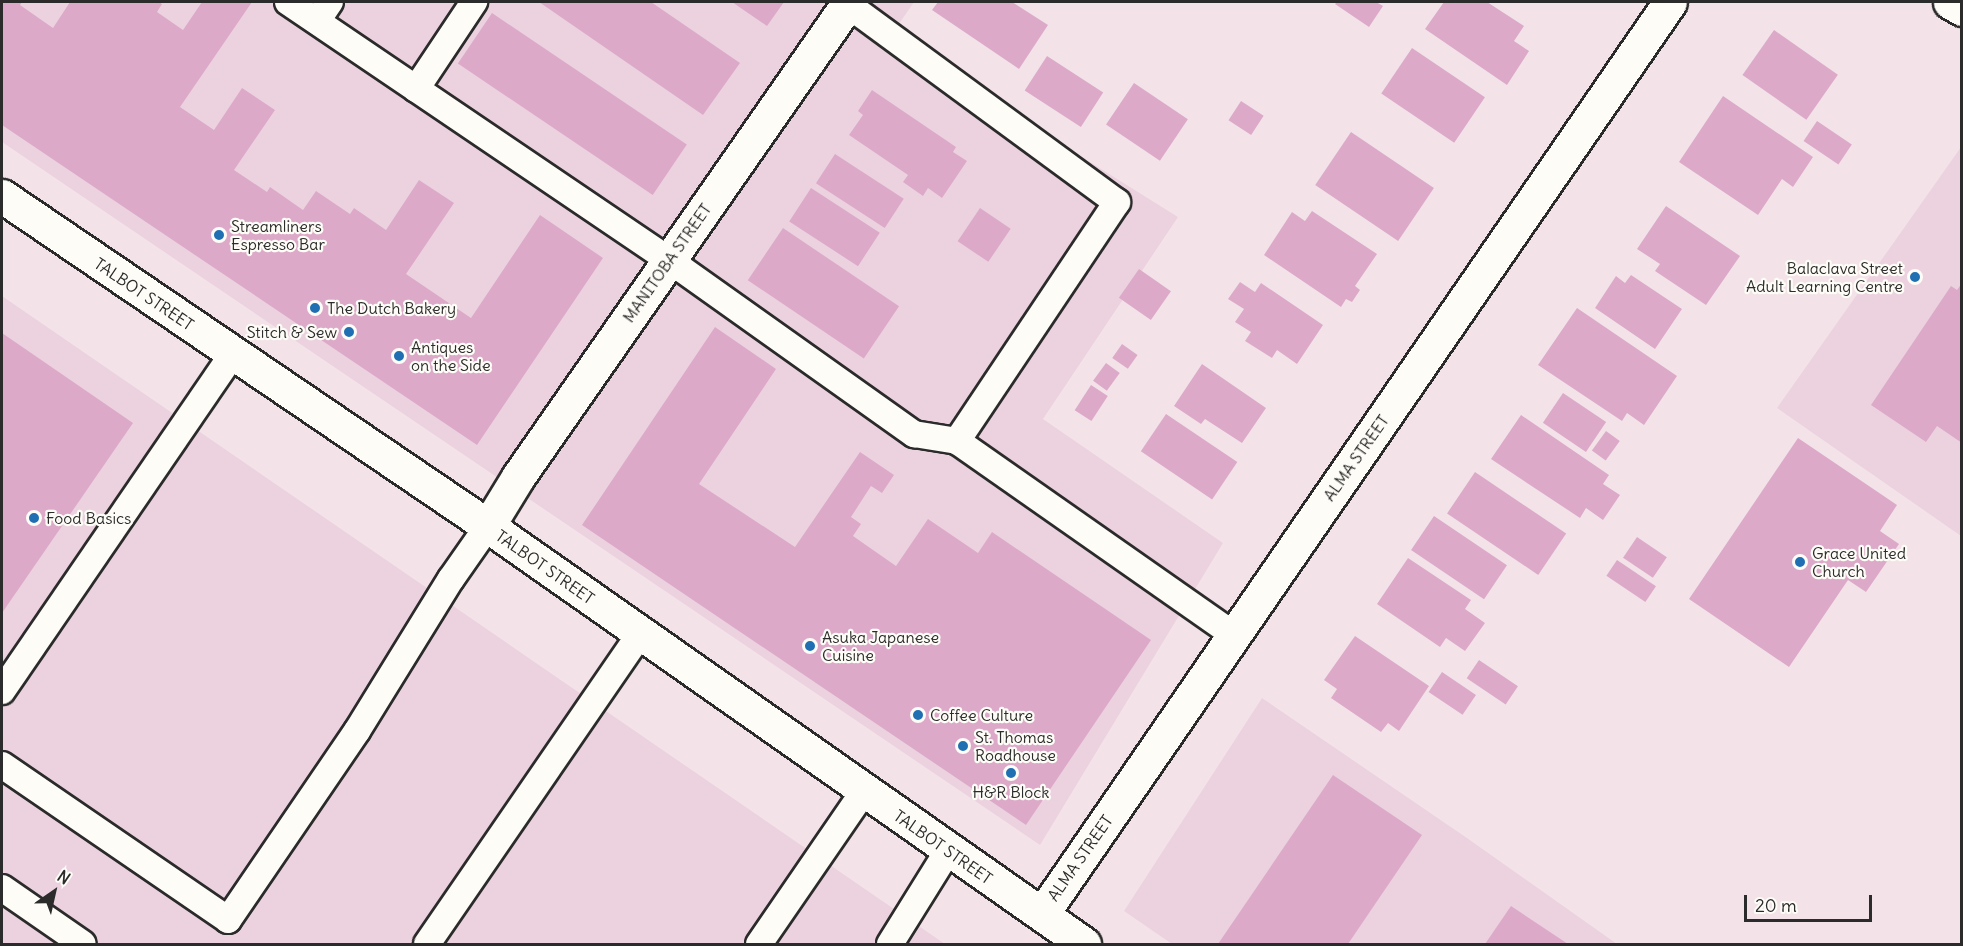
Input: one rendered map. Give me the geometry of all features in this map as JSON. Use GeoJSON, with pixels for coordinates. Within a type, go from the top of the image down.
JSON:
{"type":"FeatureCollection","features":[{"type":"Feature","properties":{"kind":"street","name":"ALMA STREET"},"geometry":{"type":"LineString","coordinates":[[1058,933],[1234,635],[1670,2]]}},
{"type":"Feature","properties":{"kind":"street"},"geometry":{"type":"LineString","coordinates":[[1950,2],[1962,9]]}},
{"type":"Feature","properties":{"kind":"street","name":"MANITOBA STREET"},"geometry":{"type":"LineString","coordinates":[[488,526],[518,477],[848,3]]}},
{"type":"Feature","properties":{"kind":"street","name":"TALBOT STREET"},"geometry":{"type":"LineString","coordinates":[[2,196],[232,355],[488,526],[864,791],[1058,933]]}},
{"type":"Feature","properties":{"kind":"lane"},"geometry":{"type":"LineString","coordinates":[[288,2],[323,11],[416,88],[669,260],[914,434],[957,441],[1234,635]]}},
{"type":"Feature","properties":{"kind":"lane"},"geometry":{"type":"LineString","coordinates":[[416,88],[474,2]]}},
{"type":"Feature","properties":{"kind":"lane"},"geometry":{"type":"LineString","coordinates":[[848,3],[1117,202],[957,441]]}},
{"type":"Feature","properties":{"kind":"lane"},"geometry":{"type":"LineString","coordinates":[[2,691],[232,355]]}},
{"type":"Feature","properties":{"kind":"lane"},"geometry":{"type":"LineString","coordinates":[[2,765],[228,920],[357,730],[445,589],[488,526]]}},
{"type":"Feature","properties":{"kind":"lane"},"geometry":{"type":"LineString","coordinates":[[427,945],[640,634]]}},
{"type":"Feature","properties":{"kind":"lane"},"geometry":{"type":"LineString","coordinates":[[759,945],[864,791]]}},
{"type":"Feature","properties":{"kind":"lane"},"geometry":{"type":"LineString","coordinates":[[890,945],[948,851]]}},
{"type":"Feature","properties":{"kind":"lane"},"geometry":{"type":"LineString","coordinates":[[2,888],[82,945]]}},
{"type":"Feature","properties":{"kind":"shaded area"},"geometry":{"type":"Polygon","coordinates":[[[2,2],[914,2],[890,37],[1178,217],[1043,419],[1223,543],[1040,845],[2,142],[2,2]]]}},
{"type":"Feature","properties":{"kind":"shaded area","name":"Balaclava Street Adult Learning Centre"},"geometry":{"type":"Polygon","coordinates":[[[1961,147],[1961,536],[1777,408],[1961,147]]]}},
{"type":"Feature","properties":{"kind":"shaded area"},"geometry":{"type":"Polygon","coordinates":[[[2,296],[945,944],[2,944],[2,296]]]}},
{"type":"Feature","properties":{"kind":"shaded area"},"geometry":{"type":"Polygon","coordinates":[[[1262,698],[1617,944],[1172,944],[1124,911],[1262,698]]]}},
{"type":"Feature","properties":{"kind":"building"},"geometry":{"type":"Polygon","coordinates":[[[2,2],[22,2],[20,5],[53,28],[70,2],[159,2],[162,4],[157,12],[183,30],[202,2],[252,2],[180,107],[214,130],[242,88],[275,110],[234,170],[267,192],[270,187],[303,210],[316,191],[350,214],[354,208],[386,230],[419,180],[454,203],[406,274],[471,318],[540,215],[603,258],[477,445],[2,125],[2,2]]]}},
{"type":"Feature","properties":{"kind":"building"},"geometry":{"type":"Polygon","coordinates":[[[539,2],[651,2],[740,63],[703,115],[539,2]]]}},
{"type":"Feature","properties":{"kind":"building"},"geometry":{"type":"Polygon","coordinates":[[[732,2],[784,2],[767,26],[732,2]]]}},
{"type":"Feature","properties":{"kind":"building"},"geometry":{"type":"Polygon","coordinates":[[[938,2],[1012,2],[1048,25],[1019,69],[932,10],[938,2]]]}},
{"type":"Feature","properties":{"kind":"building"},"geometry":{"type":"Polygon","coordinates":[[[1337,2],[1376,2],[1383,6],[1369,27],[1335,4],[1337,2]]]}},
{"type":"Feature","properties":{"kind":"building"},"geometry":{"type":"Polygon","coordinates":[[[1444,2],[1487,2],[1524,26],[1514,41],[1529,51],[1507,85],[1425,29],[1444,2]]]}},
{"type":"Feature","properties":{"kind":"building"},"geometry":{"type":"Polygon","coordinates":[[[492,13],[687,144],[653,195],[458,64],[492,13]]]}},
{"type":"Feature","properties":{"kind":"building"},"geometry":{"type":"Polygon","coordinates":[[[1774,30],[1838,75],[1806,120],[1742,75],[1774,30]]]}},
{"type":"Feature","properties":{"kind":"building"},"geometry":{"type":"Polygon","coordinates":[[[1412,48],[1485,97],[1454,143],[1381,94],[1412,48]]]}},
{"type":"Feature","properties":{"kind":"building"},"geometry":{"type":"Polygon","coordinates":[[[1047,56],[1103,92],[1081,127],[1025,90],[1047,56]]]}},
{"type":"Feature","properties":{"kind":"building"},"geometry":{"type":"Polygon","coordinates":[[[1134,83],[1188,119],[1160,161],[1106,124],[1134,83]]]}},
{"type":"Feature","properties":{"kind":"building"},"geometry":{"type":"Polygon","coordinates":[[[872,90],[956,147],[953,152],[967,161],[942,198],[928,188],[923,196],[903,182],[908,175],[849,135],[863,115],[858,111],[872,90]]]}},
{"type":"Feature","properties":{"kind":"building"},"geometry":{"type":"Polygon","coordinates":[[[1723,96],[1813,157],[1793,187],[1782,179],[1758,215],[1679,162],[1723,96]]]}},
{"type":"Feature","properties":{"kind":"building"},"geometry":{"type":"Polygon","coordinates":[[[1241,101],[1264,116],[1251,135],[1228,120],[1241,101]]]}},
{"type":"Feature","properties":{"kind":"building"},"geometry":{"type":"Polygon","coordinates":[[[1817,121],[1852,144],[1838,164],[1804,141],[1817,121]]]}},
{"type":"Feature","properties":{"kind":"building"},"geometry":{"type":"Polygon","coordinates":[[[1351,132],[1434,188],[1398,241],[1315,185],[1351,132]]]}},
{"type":"Feature","properties":{"kind":"building"},"geometry":{"type":"Polygon","coordinates":[[[835,154],[904,199],[885,228],[816,183],[835,154]]]}},
{"type":"Feature","properties":{"kind":"building"},"geometry":{"type":"Polygon","coordinates":[[[811,188],[880,233],[858,266],[789,222],[811,188]]]}},
{"type":"Feature","properties":{"kind":"building"},"geometry":{"type":"Polygon","coordinates":[[[1666,206],[1740,256],[1706,305],[1655,271],[1660,264],[1637,249],[1666,206]]]}},
{"type":"Feature","properties":{"kind":"building"},"geometry":{"type":"Polygon","coordinates":[[[980,208],[1011,229],[988,262],[958,241],[980,208]]]}},
{"type":"Feature","properties":{"kind":"building"},"geometry":{"type":"Polygon","coordinates":[[[1312,211],[1377,254],[1355,286],[1360,290],[1352,302],[1346,299],[1341,307],[1264,255],[1292,212],[1305,221],[1312,211]]]}},
{"type":"Feature","properties":{"kind":"building"},"geometry":{"type":"Polygon","coordinates":[[[783,228],[899,306],[864,359],[748,280],[783,228]]]}},
{"type":"Feature","properties":{"kind":"building"},"geometry":{"type":"Polygon","coordinates":[[[1139,269],[1171,291],[1151,320],[1119,298],[1139,269]]]}},
{"type":"Feature","properties":{"kind":"building"},"geometry":{"type":"Polygon","coordinates":[[[1631,275],[1682,309],[1655,349],[1595,308],[1616,276],[1625,283],[1631,275]]]}},
{"type":"Feature","properties":{"kind":"building"},"geometry":{"type":"Polygon","coordinates":[[[1240,282],[1255,292],[1261,283],[1323,325],[1297,364],[1277,350],[1272,358],[1245,341],[1251,332],[1235,322],[1244,309],[1228,299],[1240,282]]]}},
{"type":"Feature","properties":{"kind":"building"},"geometry":{"type":"Polygon","coordinates":[[[1962,283],[1962,443],[1937,426],[1926,442],[1871,405],[1951,286],[1957,290],[1962,283]]]}},
{"type":"Feature","properties":{"kind":"building"},"geometry":{"type":"Polygon","coordinates":[[[1577,308],[1677,376],[1644,425],[1627,413],[1622,421],[1538,365],[1577,308]]]}},
{"type":"Feature","properties":{"kind":"building"},"geometry":{"type":"Polygon","coordinates":[[[715,327],[776,369],[699,484],[795,547],[860,452],[894,475],[882,493],[871,486],[851,517],[861,524],[853,536],[896,566],[928,519],[978,553],[992,532],[1151,640],[1026,825],[582,525],[715,327]]]}},
{"type":"Feature","properties":{"kind":"building","name":"Food Basics"},"geometry":{"type":"Polygon","coordinates":[[[2,333],[133,423],[2,613],[2,333]]]}},
{"type":"Feature","properties":{"kind":"building"},"geometry":{"type":"Polygon","coordinates":[[[1122,344],[1138,355],[1128,369],[1112,358],[1122,344]]]}},
{"type":"Feature","properties":{"kind":"building"},"geometry":{"type":"Polygon","coordinates":[[[1106,363],[1120,373],[1107,391],[1093,381],[1106,363]]]}},
{"type":"Feature","properties":{"kind":"building"},"geometry":{"type":"Polygon","coordinates":[[[1202,364],[1266,408],[1242,443],[1205,419],[1201,424],[1174,406],[1202,364]]]}},
{"type":"Feature","properties":{"kind":"building"},"geometry":{"type":"Polygon","coordinates":[[[1091,385],[1108,396],[1091,421],[1075,410],[1091,385]]]}},
{"type":"Feature","properties":{"kind":"building"},"geometry":{"type":"Polygon","coordinates":[[[1563,393],[1606,422],[1586,452],[1543,423],[1563,393]]]}},
{"type":"Feature","properties":{"kind":"building"},"geometry":{"type":"Polygon","coordinates":[[[1166,414],[1237,462],[1212,499],[1141,451],[1166,414]]]}},
{"type":"Feature","properties":{"kind":"building"},"geometry":{"type":"Polygon","coordinates":[[[1521,415],[1609,475],[1603,484],[1620,495],[1603,520],[1586,508],[1580,518],[1491,459],[1521,415]]]}},
{"type":"Feature","properties":{"kind":"building"},"geometry":{"type":"Polygon","coordinates":[[[1606,431],[1620,441],[1606,460],[1592,450],[1606,431]]]}},
{"type":"Feature","properties":{"kind":"building","name":"Grace United Church"},"geometry":{"type":"Polygon","coordinates":[[[1798,438],[1897,505],[1880,531],[1899,544],[1866,592],[1848,580],[1789,667],[1689,599],[1798,438]]]}},
{"type":"Feature","properties":{"kind":"building"},"geometry":{"type":"Polygon","coordinates":[[[1475,472],[1566,534],[1538,575],[1447,513],[1475,472]]]}},
{"type":"Feature","properties":{"kind":"building"},"geometry":{"type":"Polygon","coordinates":[[[1434,516],[1507,565],[1484,599],[1411,550],[1434,516]]]}},
{"type":"Feature","properties":{"kind":"building"},"geometry":{"type":"Polygon","coordinates":[[[1637,537],[1667,557],[1653,578],[1623,558],[1637,537]]]}},
{"type":"Feature","properties":{"kind":"building"},"geometry":{"type":"Polygon","coordinates":[[[1408,558],[1471,600],[1465,609],[1485,623],[1465,651],[1446,638],[1440,647],[1377,604],[1408,558]]]}},
{"type":"Feature","properties":{"kind":"building"},"geometry":{"type":"Polygon","coordinates":[[[1617,560],[1656,586],[1645,602],[1606,576],[1617,560]]]}},
{"type":"Feature","properties":{"kind":"building"},"geometry":{"type":"Polygon","coordinates":[[[1355,636],[1429,686],[1399,731],[1388,723],[1381,732],[1331,698],[1337,689],[1324,680],[1355,636]]]}},
{"type":"Feature","properties":{"kind":"building"},"geometry":{"type":"Polygon","coordinates":[[[1479,660],[1518,686],[1506,705],[1467,678],[1479,660]]]}},
{"type":"Feature","properties":{"kind":"building"},"geometry":{"type":"Polygon","coordinates":[[[1442,672],[1476,695],[1463,715],[1429,692],[1442,672]]]}},
{"type":"Feature","properties":{"kind":"building"},"geometry":{"type":"Polygon","coordinates":[[[1333,775],[1422,835],[1348,944],[1218,944],[1333,775]]]}},
{"type":"Feature","properties":{"kind":"building"},"geometry":{"type":"Polygon","coordinates":[[[1511,906],[1568,944],[1485,944],[1511,906]]]}},
{"type":"Feature","properties":{"kind":"place","name":"Streamliners Espresso Bar"},"geometry":{"type":"Point","coordinates":[219,235]}},
{"type":"Feature","properties":{"kind":"place","name":"Balaclava Street Adult Learning Centre"},"geometry":{"type":"Point","coordinates":[1915,277]}},
{"type":"Feature","properties":{"kind":"place","name":"The Dutch Bakery"},"geometry":{"type":"Point","coordinates":[315,308]}},
{"type":"Feature","properties":{"kind":"place","name":"Stitch & Sew"},"geometry":{"type":"Point","coordinates":[349,332]}},
{"type":"Feature","properties":{"kind":"place","name":"Antiques on the Side"},"geometry":{"type":"Point","coordinates":[399,356]}},
{"type":"Feature","properties":{"kind":"place","name":"Food Basics"},"geometry":{"type":"Point","coordinates":[34,518]}},
{"type":"Feature","properties":{"kind":"place","name":"Grace United Church"},"geometry":{"type":"Point","coordinates":[1800,562]}},
{"type":"Feature","properties":{"kind":"place","name":"Asuka Japanese Cuisine"},"geometry":{"type":"Point","coordinates":[810,646]}},
{"type":"Feature","properties":{"kind":"place","name":"Coffee Culture"},"geometry":{"type":"Point","coordinates":[918,715]}},
{"type":"Feature","properties":{"kind":"place","name":"St. Thomas Roadhouse"},"geometry":{"type":"Point","coordinates":[963,746]}},
{"type":"Feature","properties":{"kind":"place","name":"H&R Block"},"geometry":{"type":"Point","coordinates":[1011,773]}}]}
